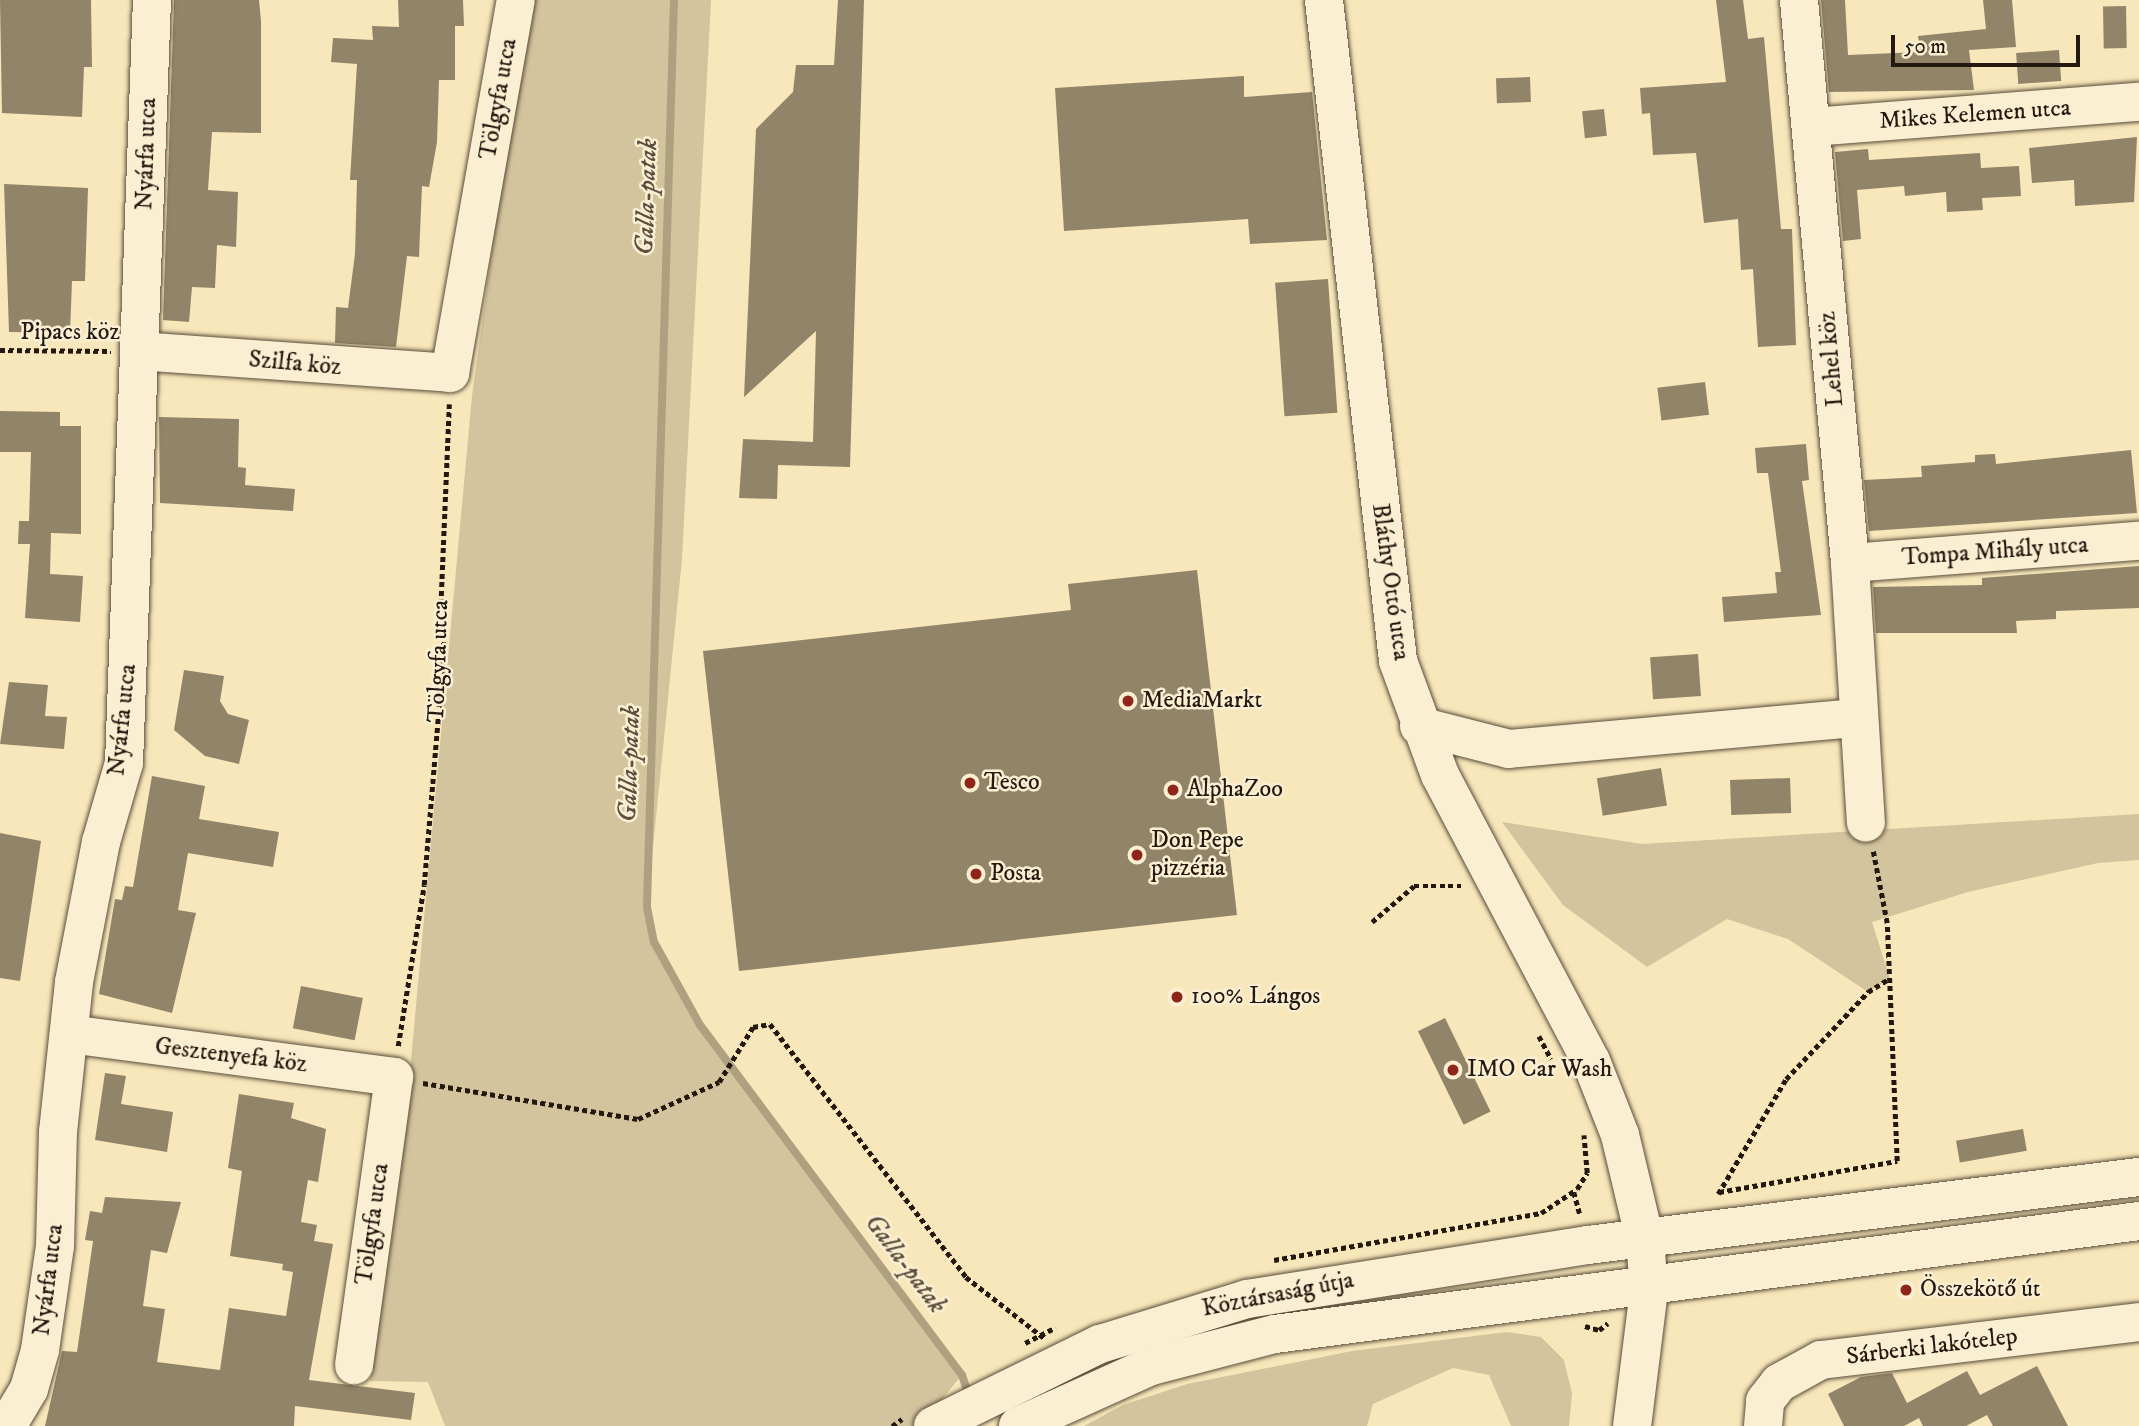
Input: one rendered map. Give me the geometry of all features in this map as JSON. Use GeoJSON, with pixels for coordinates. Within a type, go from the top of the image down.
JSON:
{"type":"FeatureCollection","features":[{"type":"Feature","properties":{"kind":"street","name":"Nyárfa utca"},"geometry":{"type":"LineString","coordinates":[[7,1426],[29,1389],[47,1310],[69,1034],[101,842],[124,763],[152,0]]}},
{"type":"Feature","properties":{"kind":"street","name":"Tölgyfa utca"},"geometry":{"type":"LineString","coordinates":[[450,373],[516,0]]}},
{"type":"Feature","properties":{"kind":"street","name":"Bláthy Ottó utca"},"geometry":{"type":"LineString","coordinates":[[1324,0],[1387,597],[1419,726],[1591,1061],[1620,1135],[1645,1240],[1649,1290],[1632,1426]]}},
{"type":"Feature","properties":{"kind":"street","name":"Lehel köz"},"geometry":{"type":"LineString","coordinates":[[1799,0],[1850,563],[1866,823]]}},
{"type":"Feature","properties":{"kind":"street","name":"Mikes Kelemen utca"},"geometry":{"type":"LineString","coordinates":[[1811,127],[2139,102]]}},
{"type":"Feature","properties":{"kind":"street","name":"Szilfa köz"},"geometry":{"type":"LineString","coordinates":[[139,351],[450,373]]}},
{"type":"Feature","properties":{"kind":"street","name":"Tompa Mihály utca"},"geometry":{"type":"LineString","coordinates":[[1850,563],[2139,541]]}},
{"type":"Feature","properties":{"kind":"street"},"geometry":{"type":"LineString","coordinates":[[1419,726],[1509,749],[1858,718]]}},
{"type":"Feature","properties":{"kind":"street","name":"Gesztenyefa köz"},"geometry":{"type":"LineString","coordinates":[[69,1034],[394,1077]]}},
{"type":"Feature","properties":{"kind":"street","name":"Tölgyfa utca"},"geometry":{"type":"LineString","coordinates":[[354,1365],[394,1077]]}},
{"type":"Feature","properties":{"kind":"street"},"geometry":{"type":"LineString","coordinates":[[1645,1240],[2139,1177]]}},
{"type":"Feature","properties":{"kind":"street"},"geometry":{"type":"LineString","coordinates":[[1649,1290],[2139,1221]]}},
{"type":"Feature","properties":{"kind":"street","name":"Köztársaság útja"},"geometry":{"type":"LineString","coordinates":[[936,1425],[1013,1385],[1049,1348],[1247,1299],[1645,1240]]}},
{"type":"Feature","properties":{"kind":"street","name":"Köztársaság útja"},"geometry":{"type":"LineString","coordinates":[[1023,1423],[1151,1366],[1275,1334],[1649,1290]]}},
{"type":"Feature","properties":{"kind":"street","name":"Sárberki lakótelep"},"geometry":{"type":"LineString","coordinates":[[1763,1426],[1765,1401],[1779,1383],[1821,1360],[2139,1322]]}},
{"type":"Feature","properties":{"kind":"path","name":"Pipacs köz"},"geometry":{"type":"LineString","coordinates":[[0,350],[139,351]]}},
{"type":"Feature","properties":{"kind":"path","name":"Tölgyfa utca"},"geometry":{"type":"LineString","coordinates":[[394,1077],[424,885],[444,647],[440,621],[450,373]]}},
{"type":"Feature","properties":{"kind":"path"},"geometry":{"type":"LineString","coordinates":[[1719,1192],[1897,1161],[1887,923],[1866,823]]}},
{"type":"Feature","properties":{"kind":"path"},"geometry":{"type":"LineString","coordinates":[[1372,922],[1414,886],[1458,883],[1465,890]]}},
{"type":"Feature","properties":{"kind":"path"},"geometry":{"type":"LineString","coordinates":[[1699,1233],[1719,1192],[1786,1079],[1868,992],[1890,979]]}},
{"type":"Feature","properties":{"kind":"path"},"geometry":{"type":"LineString","coordinates":[[394,1077],[638,1119],[669,1110],[719,1082],[752,1027],[770,1024],[966,1277],[1049,1348]]}},
{"type":"Feature","properties":{"kind":"path"},"geometry":{"type":"LineString","coordinates":[[1533,1025],[1555,1066]]}},
{"type":"Feature","properties":{"kind":"path"},"geometry":{"type":"LineString","coordinates":[[1258,1264],[1541,1213],[1577,1189],[1587,1173],[1580,1121]]}},
{"type":"Feature","properties":{"kind":"path"},"geometry":{"type":"LineString","coordinates":[[1049,1348],[1067,1325]]}},
{"type":"Feature","properties":{"kind":"path"},"geometry":{"type":"LineString","coordinates":[[1021,1345],[1049,1348]]}},
{"type":"Feature","properties":{"kind":"shaded area"},"geometry":{"type":"Polygon","coordinates":[[[526,0],[711,0],[682,559],[647,907],[667,974],[700,1025],[962,1375],[920,1426],[445,1426],[428,1382],[370,1381],[410,1071],[472,396],[526,0]]]}},
{"type":"Feature","properties":{"kind":"shaded area"},"geometry":{"type":"Polygon","coordinates":[[[2139,814],[2139,860],[2098,863],[1968,892],[1872,922],[1890,979],[1868,992],[1788,939],[1727,919],[1647,967],[1563,905],[1502,822],[1642,844],[2139,814]]]}},
{"type":"Feature","properties":{"kind":"shaded area"},"geometry":{"type":"Polygon","coordinates":[[[1507,1332],[1541,1337],[1564,1360],[1572,1393],[1569,1426],[1511,1426],[1489,1375],[1453,1368],[1373,1404],[1367,1426],[1084,1426],[1123,1405],[1187,1384],[1352,1351],[1507,1332]]]}},
{"type":"Feature","properties":{"kind":"building"},"geometry":{"type":"Polygon","coordinates":[[[0,0],[91,0],[92,67],[84,67],[82,117],[2,113],[0,0]]]}},
{"type":"Feature","properties":{"kind":"building"},"geometry":{"type":"Polygon","coordinates":[[[174,0],[259,0],[261,21],[261,133],[212,132],[208,190],[238,192],[236,247],[217,245],[215,288],[192,287],[189,322],[163,320],[174,0]]]}},
{"type":"Feature","properties":{"kind":"building"},"geometry":{"type":"Polygon","coordinates":[[[398,0],[463,0],[464,26],[455,26],[455,80],[439,80],[437,142],[429,187],[422,186],[419,257],[407,256],[396,347],[335,343],[336,307],[348,308],[355,254],[357,180],[350,180],[357,64],[331,62],[333,38],[373,40],[372,26],[399,27],[398,0]]]}},
{"type":"Feature","properties":{"kind":"building"},"geometry":{"type":"Polygon","coordinates":[[[838,0],[864,0],[850,467],[778,465],[777,499],[739,498],[743,439],[813,442],[816,331],[744,397],[756,129],[793,92],[796,65],[834,65],[838,0]]]}},
{"type":"Feature","properties":{"kind":"building"},"geometry":{"type":"Polygon","coordinates":[[[1716,0],[1743,0],[1748,39],[1764,37],[1781,229],[1792,229],[1796,345],[1758,347],[1753,269],[1741,270],[1738,219],[1704,223],[1696,153],[1653,155],[1650,113],[1642,114],[1640,88],[1726,82],[1716,0]]]}},
{"type":"Feature","properties":{"kind":"building"},"geometry":{"type":"Polygon","coordinates":[[[1821,0],[1845,0],[1848,55],[1920,52],[1918,36],[1986,29],[1983,0],[2012,0],[2016,47],[1969,50],[1974,90],[1829,92],[1821,0]]]}},
{"type":"Feature","properties":{"kind":"building"},"geometry":{"type":"Polygon","coordinates":[[[2103,6],[2126,6],[2127,48],[2104,48],[2103,6]]]}},
{"type":"Feature","properties":{"kind":"building"},"geometry":{"type":"Polygon","coordinates":[[[2059,50],[2061,81],[2018,84],[2016,53],[2059,50]]]}},
{"type":"Feature","properties":{"kind":"building"},"geometry":{"type":"Polygon","coordinates":[[[1244,76],[1244,97],[1312,92],[1327,240],[1250,244],[1248,219],[1064,231],[1055,88],[1244,76]]]}},
{"type":"Feature","properties":{"kind":"building"},"geometry":{"type":"Polygon","coordinates":[[[1530,77],[1531,102],[1497,103],[1496,78],[1530,77]]]}},
{"type":"Feature","properties":{"kind":"building"},"geometry":{"type":"Polygon","coordinates":[[[1604,109],[1607,136],[1585,138],[1582,111],[1604,109]]]}},
{"type":"Feature","properties":{"kind":"building"},"geometry":{"type":"Polygon","coordinates":[[[2137,137],[2134,202],[2075,206],[2074,180],[2032,183],[2029,148],[2137,137]]]}},
{"type":"Feature","properties":{"kind":"building"},"geometry":{"type":"Polygon","coordinates":[[[1868,149],[1869,160],[1980,153],[1981,168],[2019,166],[2021,196],[1982,198],[1983,210],[1947,212],[1946,192],[1905,196],[1904,186],[1857,190],[1861,239],[1843,241],[1835,152],[1868,149]]]}},
{"type":"Feature","properties":{"kind":"building"},"geometry":{"type":"Polygon","coordinates":[[[4,184],[88,188],[85,281],[72,281],[70,333],[9,332],[4,184]]]}},
{"type":"Feature","properties":{"kind":"building"},"geometry":{"type":"Polygon","coordinates":[[[1328,279],[1337,413],[1284,416],[1275,283],[1328,279]]]}},
{"type":"Feature","properties":{"kind":"building"},"geometry":{"type":"Polygon","coordinates":[[[1705,382],[1709,415],[1661,421],[1657,388],[1705,382]]]}},
{"type":"Feature","properties":{"kind":"building"},"geometry":{"type":"Polygon","coordinates":[[[0,411],[60,412],[60,426],[81,426],[81,534],[51,533],[50,574],[83,576],[80,622],[25,618],[30,544],[18,544],[19,521],[29,521],[31,452],[0,452],[0,411]]]}},
{"type":"Feature","properties":{"kind":"building"},"geometry":{"type":"Polygon","coordinates":[[[159,417],[239,419],[238,467],[246,468],[245,485],[295,489],[293,511],[160,503],[159,417]]]}},
{"type":"Feature","properties":{"kind":"building"},"geometry":{"type":"Polygon","coordinates":[[[1806,444],[1809,480],[1802,481],[1821,615],[1724,622],[1722,597],[1777,593],[1775,572],[1781,572],[1768,473],[1757,473],[1755,448],[1806,444]]]}},
{"type":"Feature","properties":{"kind":"building"},"geometry":{"type":"Polygon","coordinates":[[[2131,450],[2137,513],[1869,531],[1864,480],[1922,477],[1921,466],[1975,462],[1975,455],[1995,454],[1996,464],[2131,450]]]}},
{"type":"Feature","properties":{"kind":"building"},"geometry":{"type":"Polygon","coordinates":[[[2139,566],[2139,608],[2056,611],[2056,619],[2016,621],[2017,633],[1876,633],[1873,587],[1982,585],[1982,578],[2139,566]]]}},
{"type":"Feature","properties":{"kind":"building","name":"Tesco"},"geometry":{"type":"Polygon","coordinates":[[[1197,570],[1237,915],[739,971],[703,651],[1071,610],[1068,584],[1197,570]]]}},
{"type":"Feature","properties":{"kind":"building"},"geometry":{"type":"Polygon","coordinates":[[[1698,654],[1701,696],[1653,699],[1650,657],[1698,654]]]}},
{"type":"Feature","properties":{"kind":"building"},"geometry":{"type":"Polygon","coordinates":[[[184,670],[224,676],[220,701],[228,714],[249,720],[239,764],[205,756],[174,730],[184,670]]]}},
{"type":"Feature","properties":{"kind":"building"},"geometry":{"type":"Polygon","coordinates":[[[9,682],[48,685],[45,716],[67,717],[64,749],[0,744],[9,682]]]}},
{"type":"Feature","properties":{"kind":"building"},"geometry":{"type":"Polygon","coordinates":[[[1661,768],[1667,806],[1603,816],[1597,778],[1661,768]]]}},
{"type":"Feature","properties":{"kind":"building"},"geometry":{"type":"Polygon","coordinates":[[[152,776],[205,786],[199,819],[279,832],[273,867],[188,853],[178,910],[196,913],[172,1013],[99,994],[115,899],[122,900],[125,886],[133,887],[152,776]]]}},
{"type":"Feature","properties":{"kind":"building"},"geometry":{"type":"Polygon","coordinates":[[[1790,778],[1791,813],[1731,815],[1730,780],[1790,778]]]}},
{"type":"Feature","properties":{"kind":"building"},"geometry":{"type":"Polygon","coordinates":[[[0,833],[41,841],[20,981],[0,978],[0,833]]]}},
{"type":"Feature","properties":{"kind":"building"},"geometry":{"type":"Polygon","coordinates":[[[301,986],[363,998],[355,1040],[293,1028],[301,986]]]}},
{"type":"Feature","properties":{"kind":"building","name":"IMO Car Wash"},"geometry":{"type":"Polygon","coordinates":[[[1445,1018],[1491,1111],[1464,1125],[1418,1031],[1445,1018]]]}},
{"type":"Feature","properties":{"kind":"building"},"geometry":{"type":"Polygon","coordinates":[[[105,1073],[126,1076],[121,1104],[173,1112],[167,1152],[95,1140],[105,1073]]]}},
{"type":"Feature","properties":{"kind":"building"},"geometry":{"type":"Polygon","coordinates":[[[239,1094],[294,1103],[291,1118],[326,1129],[318,1182],[308,1180],[301,1222],[317,1225],[314,1241],[333,1244],[309,1380],[415,1393],[411,1420],[295,1406],[294,1426],[45,1426],[62,1351],[77,1352],[93,1241],[85,1240],[90,1211],[102,1213],[105,1197],[181,1202],[167,1253],[151,1250],[143,1306],[165,1309],[157,1362],[220,1370],[229,1308],[286,1316],[293,1272],[282,1270],[283,1264],[230,1256],[242,1171],[228,1168],[239,1094]]]}},
{"type":"Feature","properties":{"kind":"building"},"geometry":{"type":"Polygon","coordinates":[[[2023,1129],[2027,1151],[1960,1162],[1956,1141],[2023,1129]]]}},
{"type":"Feature","properties":{"kind":"building"},"geometry":{"type":"Polygon","coordinates":[[[2037,1366],[2068,1426],[1993,1426],[1987,1415],[1966,1426],[1923,1426],[1919,1418],[1904,1426],[1844,1426],[1828,1394],[1861,1377],[1892,1373],[1907,1403],[1967,1371],[1980,1395],[2037,1366]]]}},
{"type":"Feature","properties":{"kind":"waterway","name":"Galla-patak"},"geometry":{"type":"LineString","coordinates":[[674,0],[647,907],[654,942],[700,1025],[962,1375],[969,1397]]}},
{"type":"Feature","properties":{"kind":"place","name":"MediaMarkt"},"geometry":{"type":"Point","coordinates":[1128,701]}},
{"type":"Feature","properties":{"kind":"place","name":"Tesco"},"geometry":{"type":"Point","coordinates":[970,783]}},
{"type":"Feature","properties":{"kind":"place","name":"AlphaZoo"},"geometry":{"type":"Point","coordinates":[1173,790]}},
{"type":"Feature","properties":{"kind":"place","name":"Don Pepe pizzéria"},"geometry":{"type":"Point","coordinates":[1137,855]}},
{"type":"Feature","properties":{"kind":"place","name":"Posta"},"geometry":{"type":"Point","coordinates":[976,874]}},
{"type":"Feature","properties":{"kind":"place","name":"100% Lángos"},"geometry":{"type":"Point","coordinates":[1177,997]}},
{"type":"Feature","properties":{"kind":"place","name":"IMO Car Wash"},"geometry":{"type":"Point","coordinates":[1453,1070]}},
{"type":"Feature","properties":{"kind":"place","name":"Összekötő út"},"geometry":{"type":"Point","coordinates":[1906,1290]}}]}
